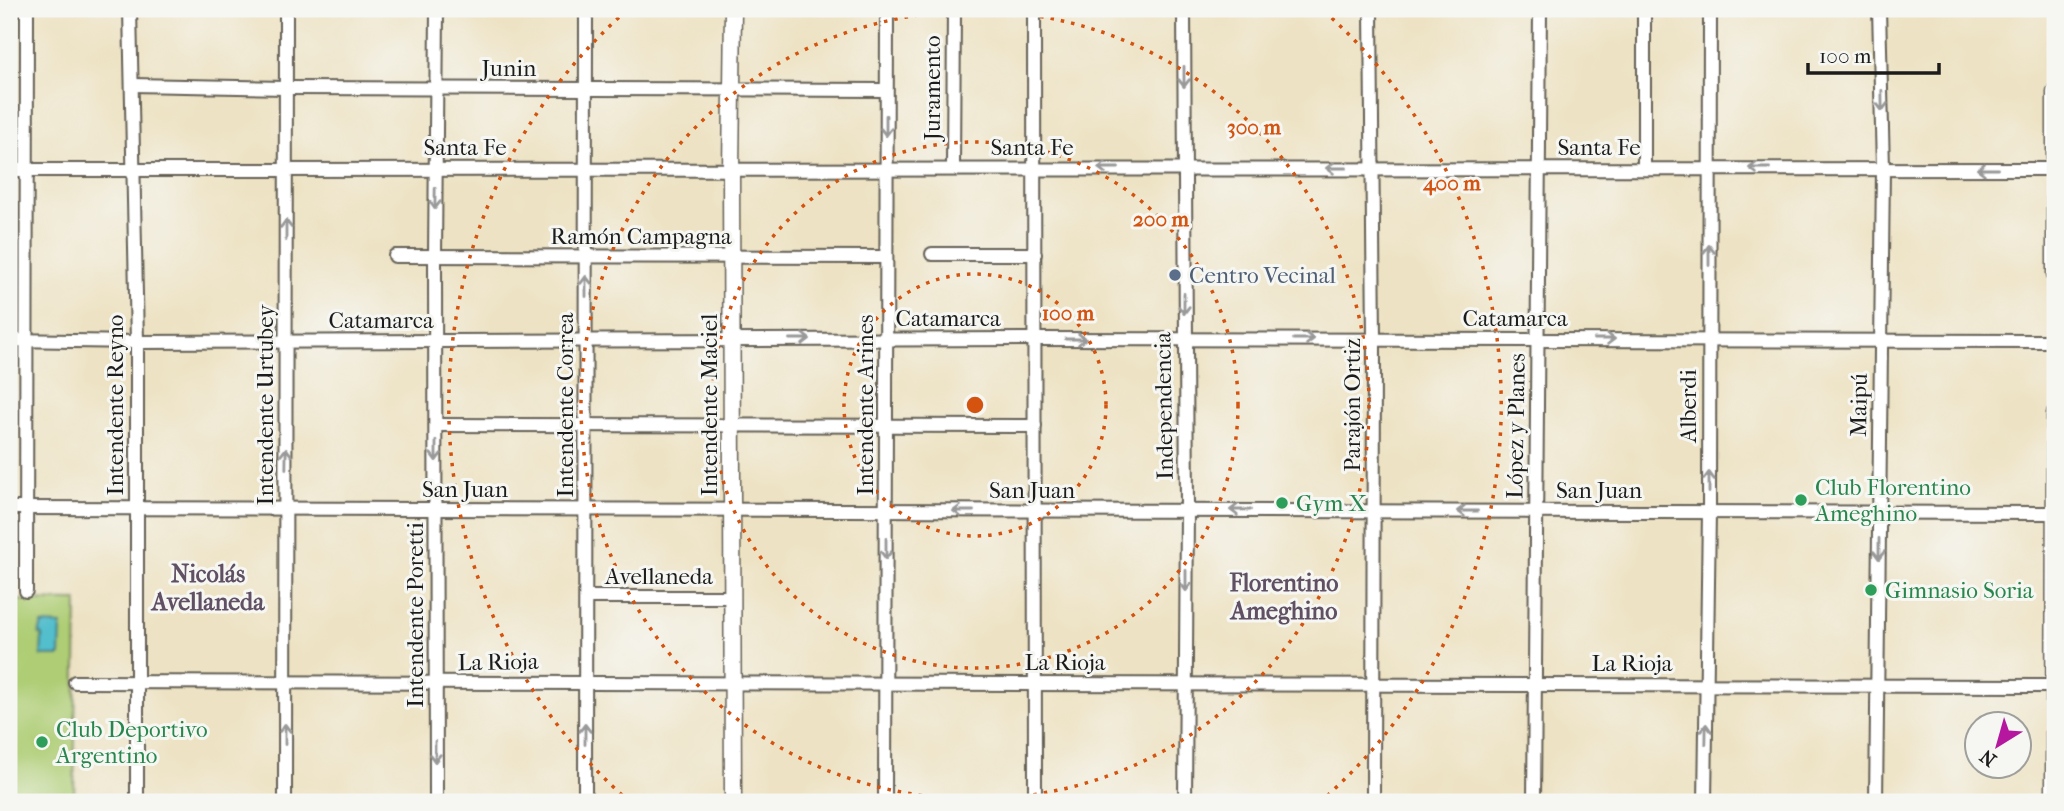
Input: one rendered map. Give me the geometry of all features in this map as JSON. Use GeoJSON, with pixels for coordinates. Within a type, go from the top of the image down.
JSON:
{"type":"FeatureCollection","features":[{"type":"Feature","properties":{"kind":"main road","name":"Intendente Maciel"},"geometry":{"type":"LineString","coordinates":[[733,9],[733,802]]}},
{"type":"Feature","properties":{"kind":"main road"},"geometry":{"type":"LineString","coordinates":[[2055,92],[2055,275]]}},
{"type":"Feature","properties":{"kind":"main road"},"geometry":{"type":"LineString","coordinates":[[2054,802],[2055,413]]}},
{"type":"Feature","properties":{"kind":"street"},"geometry":{"type":"LineString","coordinates":[[26,592],[27,9]]}},
{"type":"Feature","properties":{"kind":"street","name":"Intendente Reyno"},"geometry":{"type":"LineString","coordinates":[[130,9],[137,342],[137,802]]}},
{"type":"Feature","properties":{"kind":"street","name":"Intendente Urtubey"},"geometry":{"type":"LineString","coordinates":[[285,802],[286,9]]}},
{"type":"Feature","properties":{"kind":"street","name":"Intendente Poretti"},"geometry":{"type":"LineString","coordinates":[[436,802],[437,9]]}},
{"type":"Feature","properties":{"kind":"street","name":"Intendente Correa"},"geometry":{"type":"LineString","coordinates":[[585,802],[586,9]]}},
{"type":"Feature","properties":{"kind":"street","name":"Intendente Arines"},"geometry":{"type":"LineString","coordinates":[[885,802],[887,9]]}},
{"type":"Feature","properties":{"kind":"street","name":"Juramento"},"geometry":{"type":"LineString","coordinates":[[953,168],[954,9]]}},
{"type":"Feature","properties":{"kind":"street"},"geometry":{"type":"LineString","coordinates":[[1034,9],[1034,802]]}},
{"type":"Feature","properties":{"kind":"street","name":"Independencia"},"geometry":{"type":"LineString","coordinates":[[1184,9],[1185,802]]}},
{"type":"Feature","properties":{"kind":"street","name":"Parajón Ortiz"},"geometry":{"type":"LineString","coordinates":[[1371,9],[1370,168],[1374,339],[1373,802]]}},
{"type":"Feature","properties":{"kind":"street","name":"López y Planes"},"geometry":{"type":"LineString","coordinates":[[1534,802],[1540,9]]}},
{"type":"Feature","properties":{"kind":"street"},"geometry":{"type":"LineString","coordinates":[[1644,9],[1644,168]]}},
{"type":"Feature","properties":{"kind":"street","name":"Alberdi"},"geometry":{"type":"LineString","coordinates":[[1705,802],[1709,511],[1710,9]]}},
{"type":"Feature","properties":{"kind":"street","name":"Maipú"},"geometry":{"type":"LineString","coordinates":[[1876,802],[1883,168],[1880,9]]}},
{"type":"Feature","properties":{"kind":"street","name":"Junin"},"geometry":{"type":"LineString","coordinates":[[132,86],[886,90]]}},
{"type":"Feature","properties":{"kind":"street","name":"Santa Fe"},"geometry":{"type":"LineString","coordinates":[[9,170],[2055,169]]}},
{"type":"Feature","properties":{"kind":"street"},"geometry":{"type":"LineString","coordinates":[[932,254],[1035,254]]}},
{"type":"Feature","properties":{"kind":"street","name":"Ramón Campagna"},"geometry":{"type":"LineString","coordinates":[[395,256],[886,257]]}},
{"type":"Feature","properties":{"kind":"street","name":"Catamarca"},"geometry":{"type":"LineString","coordinates":[[9,340],[137,342],[1035,338],[2055,341]]}},
{"type":"Feature","properties":{"kind":"street"},"geometry":{"type":"LineString","coordinates":[[436,425],[1035,426]]}},
{"type":"Feature","properties":{"kind":"street","name":"San Juan"},"geometry":{"type":"LineString","coordinates":[[9,508],[2055,513]]}},
{"type":"Feature","properties":{"kind":"street","name":"Avellaneda"},"geometry":{"type":"LineString","coordinates":[[586,597],[732,597]]}},
{"type":"Feature","properties":{"kind":"street","name":"La Rioja"},"geometry":{"type":"LineString","coordinates":[[75,682],[2055,686]]}},
{"type":"Feature","properties":{"kind":"green space","name":"Club Deportivo Argentino"},"geometry":{"type":"Polygon","coordinates":[[[9,600],[77,601],[74,802],[9,802],[9,600]]]}},
{"type":"Feature","properties":{"kind":"water"},"geometry":{"type":"Polygon","coordinates":[[[42,624],[61,625],[60,656],[41,656],[42,635],[39,634],[42,624]]]}},
{"type":"Feature","properties":{"kind":"place","name":"Centro Vecinal"},"geometry":{"type":"Point","coordinates":[1175,275]}},
{"type":"Feature","properties":{"kind":"place","name":"Club Florentino Ameghino"},"geometry":{"type":"Point","coordinates":[1801,500]}},
{"type":"Feature","properties":{"kind":"place","name":"Gym X"},"geometry":{"type":"Point","coordinates":[1282,503]}},
{"type":"Feature","properties":{"kind":"place","name":"Gimnasio Soria"},"geometry":{"type":"Point","coordinates":[1871,590]}},
{"type":"Feature","properties":{"kind":"place","name":"Club Deportivo Argentino"},"geometry":{"type":"Point","coordinates":[42,742]}},
{"type":"Feature","properties":{"kind":"district","name":"Nicolás Avellaneda"},"geometry":{"type":"Point","coordinates":[208,588]}},
{"type":"Feature","properties":{"kind":"district","name":"Florentino Ameghino"},"geometry":{"type":"Point","coordinates":[1284,597]}}]}
